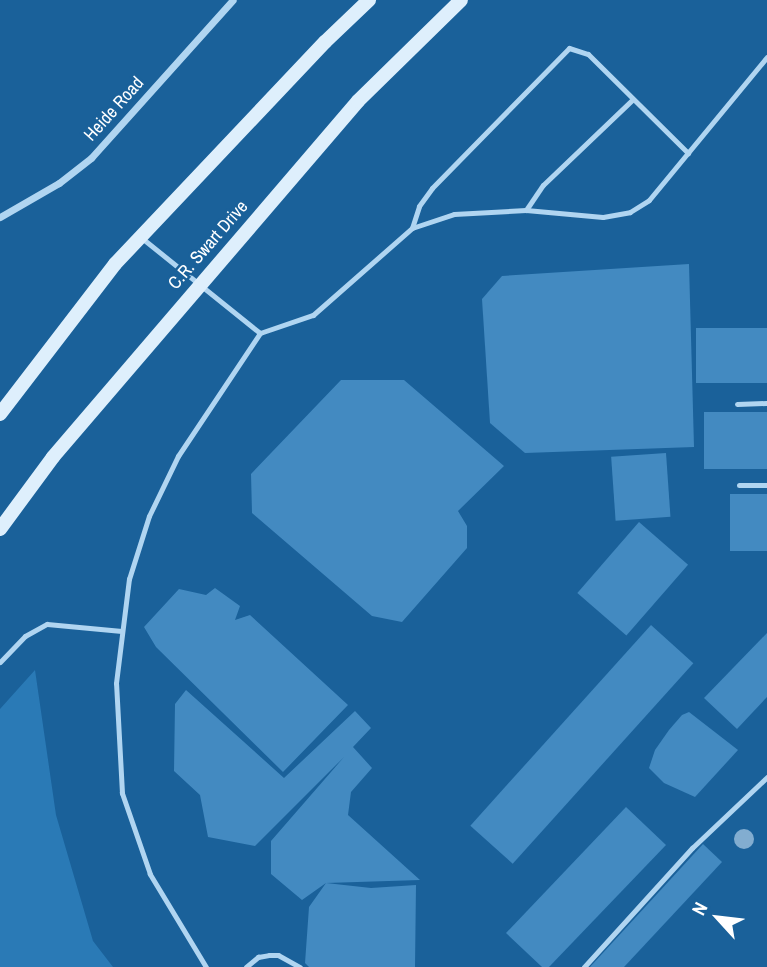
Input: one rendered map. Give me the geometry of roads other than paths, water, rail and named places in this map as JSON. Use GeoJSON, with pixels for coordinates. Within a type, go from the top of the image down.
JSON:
{"type":"FeatureCollection","features":[{"type":"Feature","properties":{"kind":"main road"},"geometry":{"type":"LineString","coordinates":[[0,414],[115,264],[325,42],[369,0]]}},
{"type":"Feature","properties":{"kind":"main road","name":"C.R. Swart Drive"},"geometry":{"type":"LineString","coordinates":[[0,529],[54,457],[358,101],[461,0]]}},
{"type":"Feature","properties":{"kind":"street","name":"Heide Road"},"geometry":{"type":"LineString","coordinates":[[0,217],[59,183],[91,158],[233,0]]}},
{"type":"Feature","properties":{"kind":"lane"},"geometry":{"type":"LineString","coordinates":[[412,228],[419,206],[432,188],[569,48],[588,54],[688,153]]}},
{"type":"Feature","properties":{"kind":"lane"},"geometry":{"type":"LineString","coordinates":[[206,967],[150,874],[122,793],[116,683],[129,579],[149,516],[178,456],[260,333],[313,315],[412,228],[454,214],[526,210],[603,217],[631,212],[649,200],[767,58]]}},
{"type":"Feature","properties":{"kind":"lane"},"geometry":{"type":"LineString","coordinates":[[526,210],[543,185],[633,99]]}},
{"type":"Feature","properties":{"kind":"lane"},"geometry":{"type":"LineString","coordinates":[[141,237],[201,282],[260,333]]}},
{"type":"Feature","properties":{"kind":"lane"},"geometry":{"type":"LineString","coordinates":[[737,404],[767,403]]}},
{"type":"Feature","properties":{"kind":"lane"},"geometry":{"type":"LineString","coordinates":[[739,485],[767,485]]}},
{"type":"Feature","properties":{"kind":"lane"},"geometry":{"type":"LineString","coordinates":[[0,662],[25,636],[47,624],[122,631]]}},
{"type":"Feature","properties":{"kind":"lane"},"geometry":{"type":"LineString","coordinates":[[584,967],[692,848],[767,777]]}},
{"type":"Feature","properties":{"kind":"lane"},"geometry":{"type":"LineString","coordinates":[[246,967],[258,957],[269,955],[278,955],[300,967]]}}]}
